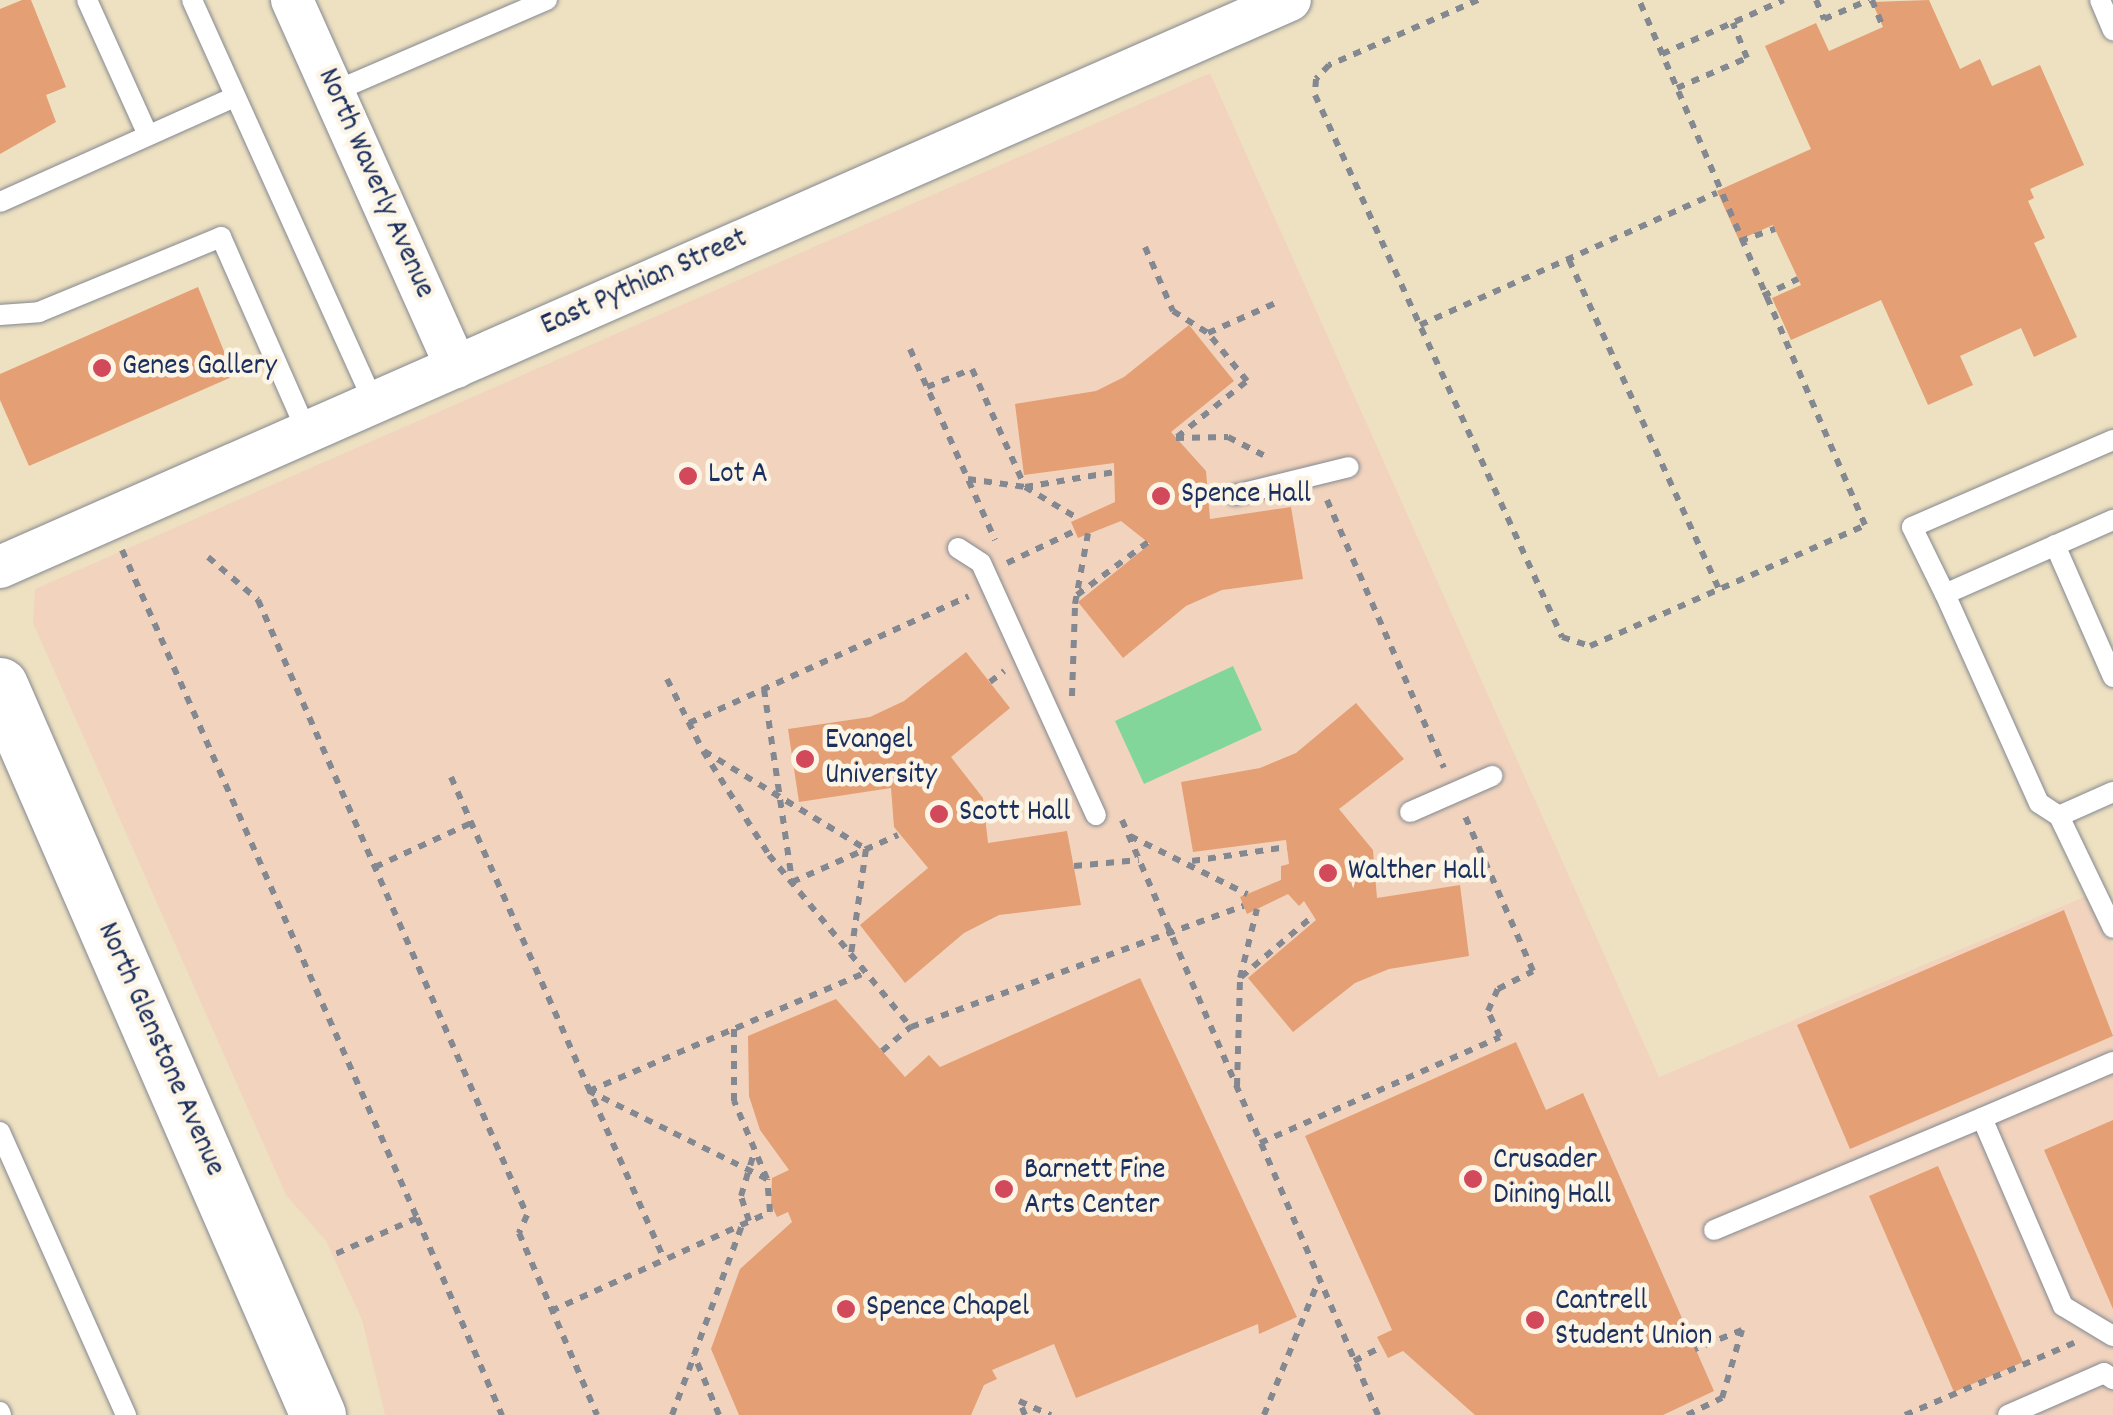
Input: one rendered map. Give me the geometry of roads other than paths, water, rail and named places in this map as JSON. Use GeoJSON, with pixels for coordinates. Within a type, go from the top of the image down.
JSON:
{"type":"FeatureCollection","features":[{"type":"Feature","properties":{"kind":"main road","name":"North Glenstone Avenue"},"geometry":{"type":"LineString","coordinates":[[0,686],[318,1415]]}},
{"type":"Feature","properties":{"kind":"street","name":"North Waverly Avenue"},"geometry":{"type":"LineString","coordinates":[[292,0],[456,368]]}},
{"type":"Feature","properties":{"kind":"street","name":"East Pythian Street"},"geometry":{"type":"LineString","coordinates":[[0,567],[1290,0]]}},
{"type":"Feature","properties":{"kind":"lane"},"geometry":{"type":"LineString","coordinates":[[87,0],[148,136]]}},
{"type":"Feature","properties":{"kind":"lane"},"geometry":{"type":"LineString","coordinates":[[192,0],[374,403]]}},
{"type":"Feature","properties":{"kind":"lane"},"geometry":{"type":"LineString","coordinates":[[333,92],[547,0]]}},
{"type":"Feature","properties":{"kind":"lane"},"geometry":{"type":"LineString","coordinates":[[2100,0],[2113,30]]}},
{"type":"Feature","properties":{"kind":"lane"},"geometry":{"type":"LineString","coordinates":[[0,202],[235,97]]}},
{"type":"Feature","properties":{"kind":"lane"},"geometry":{"type":"LineString","coordinates":[[0,315],[39,312],[222,237],[307,432]]}},
{"type":"Feature","properties":{"kind":"lane"},"geometry":{"type":"LineString","coordinates":[[2113,440],[1912,527],[1946,594],[2038,803],[2060,816],[2113,928]]}},
{"type":"Feature","properties":{"kind":"lane"},"geometry":{"type":"LineString","coordinates":[[1235,495],[1349,467]]}},
{"type":"Feature","properties":{"kind":"lane"},"geometry":{"type":"LineString","coordinates":[[1946,594],[2113,520]]}},
{"type":"Feature","properties":{"kind":"lane"},"geometry":{"type":"LineString","coordinates":[[2055,545],[2113,677]]}},
{"type":"Feature","properties":{"kind":"lane"},"geometry":{"type":"LineString","coordinates":[[958,548],[982,564],[1096,815]]}},
{"type":"Feature","properties":{"kind":"lane"},"geometry":{"type":"LineString","coordinates":[[1410,812],[1492,776]]}},
{"type":"Feature","properties":{"kind":"lane"},"geometry":{"type":"LineString","coordinates":[[2060,816],[2113,792]]}},
{"type":"Feature","properties":{"kind":"lane"},"geometry":{"type":"LineString","coordinates":[[1714,1230],[2113,1062]]}},
{"type":"Feature","properties":{"kind":"lane"},"geometry":{"type":"LineString","coordinates":[[1982,1118],[2064,1306],[2108,1333]]}},
{"type":"Feature","properties":{"kind":"lane"},"geometry":{"type":"LineString","coordinates":[[0,1132],[126,1415]]}},
{"type":"Feature","properties":{"kind":"lane"},"geometry":{"type":"LineString","coordinates":[[2008,1415],[2104,1373],[2113,1379]]}},
{"type":"Feature","properties":{"kind":"place","name":"Genes Gallery"},"geometry":{"type":"Point","coordinates":[102,368]}},
{"type":"Feature","properties":{"kind":"place","name":"Lot A"},"geometry":{"type":"Point","coordinates":[688,476]}},
{"type":"Feature","properties":{"kind":"place","name":"Spence Hall"},"geometry":{"type":"Point","coordinates":[1161,496]}},
{"type":"Feature","properties":{"kind":"place","name":"Evangel University"},"geometry":{"type":"Point","coordinates":[805,759]}},
{"type":"Feature","properties":{"kind":"place","name":"Scott Hall"},"geometry":{"type":"Point","coordinates":[939,814]}},
{"type":"Feature","properties":{"kind":"place","name":"Walther Hall"},"geometry":{"type":"Point","coordinates":[1328,873]}},
{"type":"Feature","properties":{"kind":"place","name":"Crusader Dining Hall"},"geometry":{"type":"Point","coordinates":[1473,1179]}},
{"type":"Feature","properties":{"kind":"place","name":"Barnett Fine Arts Center"},"geometry":{"type":"Point","coordinates":[1004,1189]}},
{"type":"Feature","properties":{"kind":"place","name":"Spence Chapel"},"geometry":{"type":"Point","coordinates":[846,1309]}},
{"type":"Feature","properties":{"kind":"place","name":"Cantrell Student Union"},"geometry":{"type":"Point","coordinates":[1535,1320]}}]}
